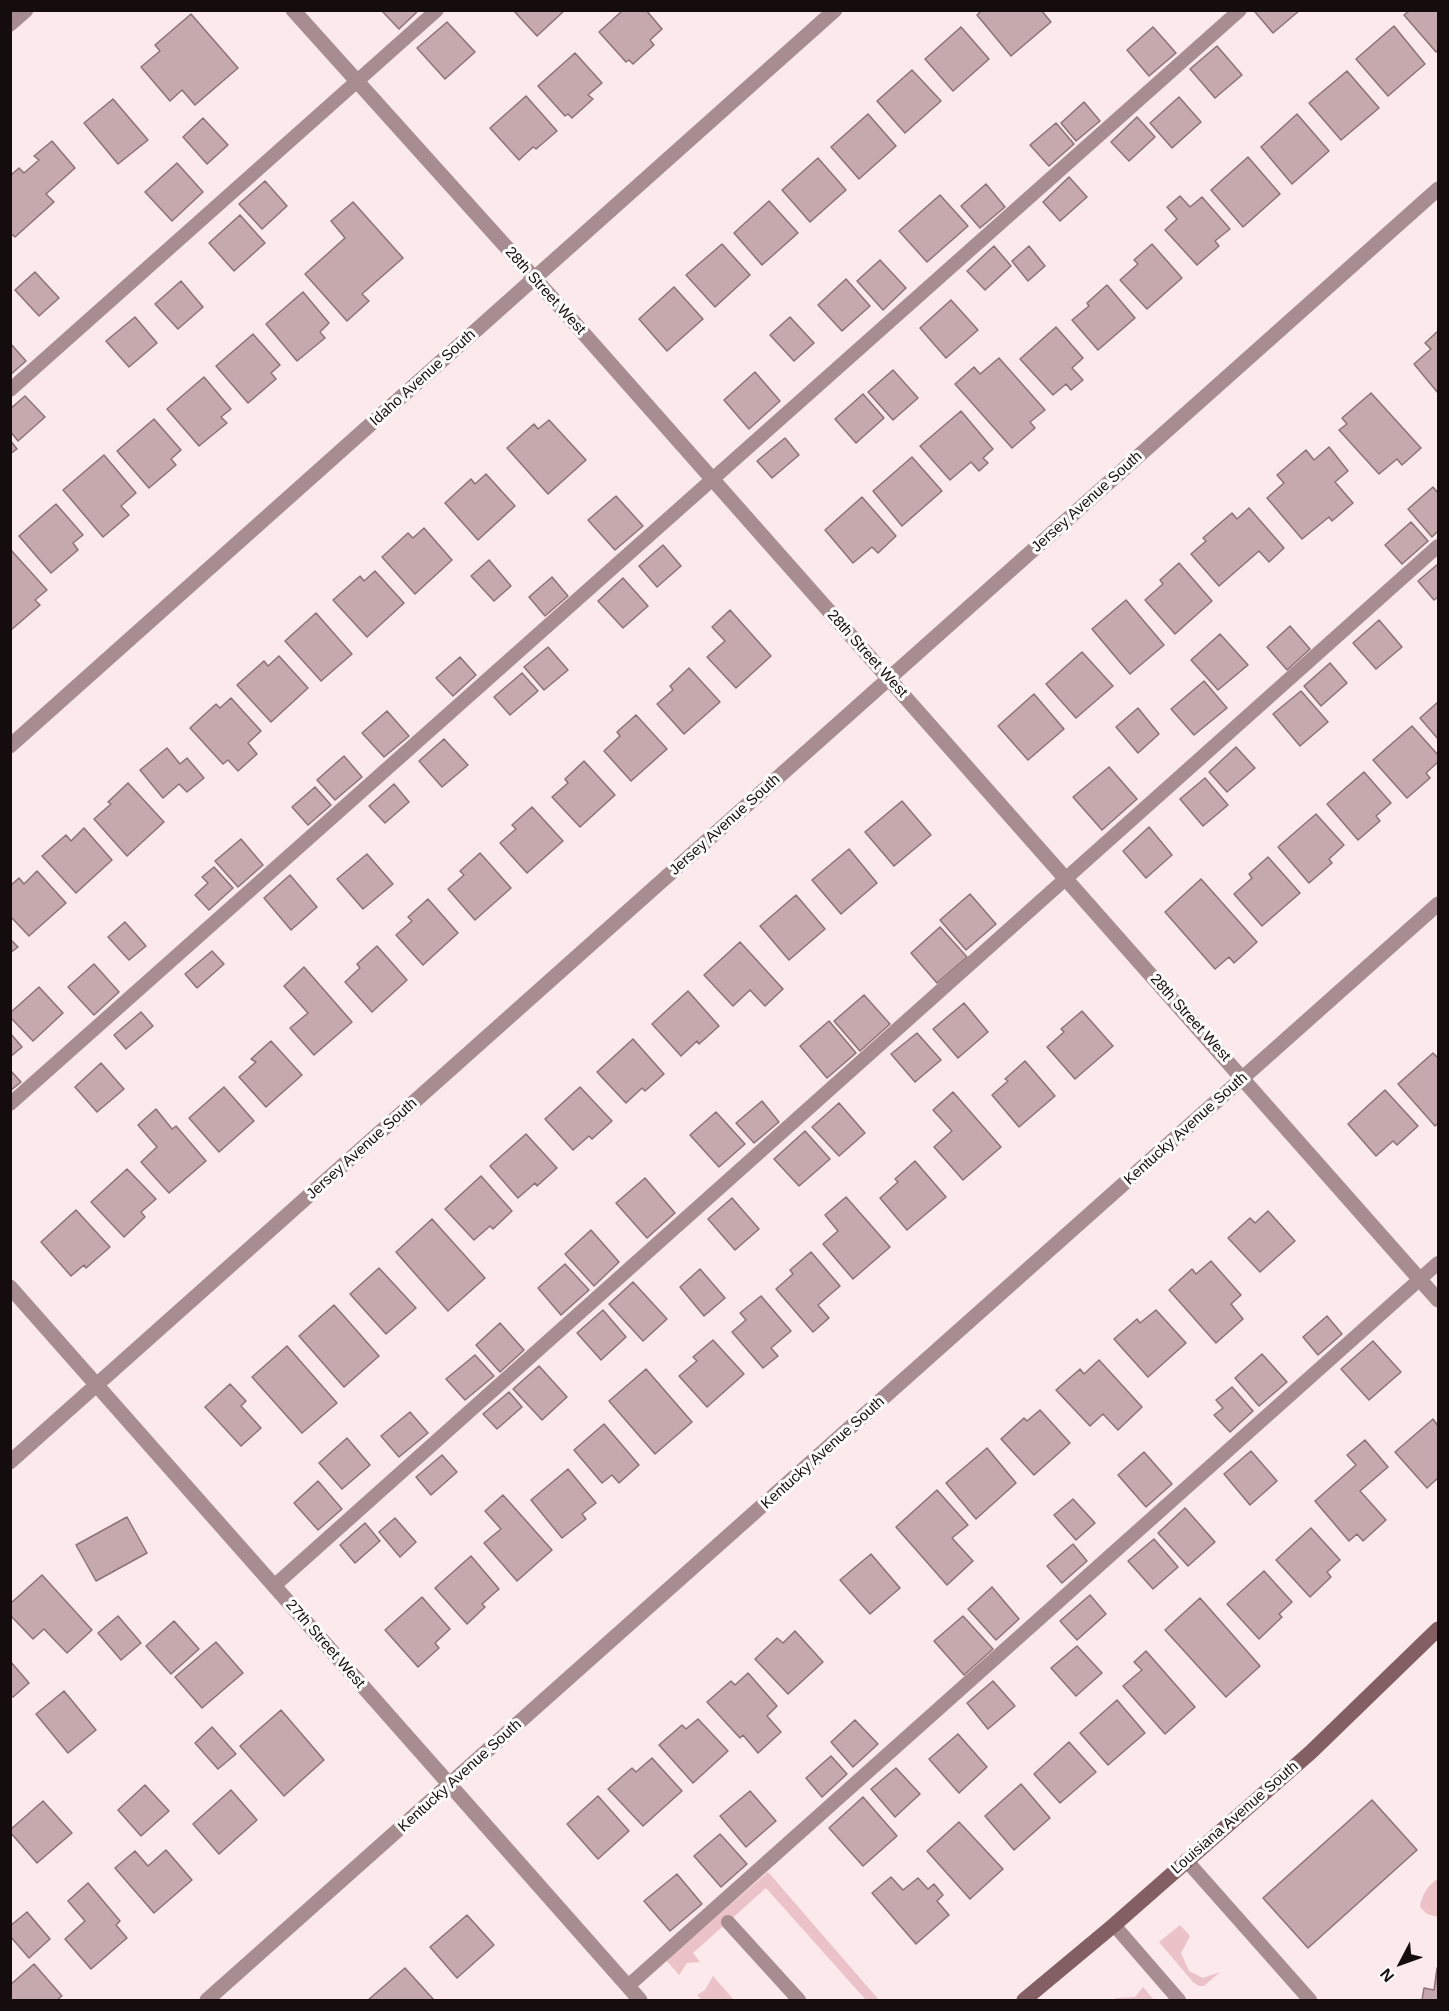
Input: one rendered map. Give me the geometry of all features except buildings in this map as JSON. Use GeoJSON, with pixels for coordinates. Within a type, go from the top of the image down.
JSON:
{"type":"FeatureCollection","features":[{"type":"Feature","properties":{"kind":"main road","name":"Louisiana Avenue South"},"geometry":{"type":"LineString","coordinates":[[1024,2001],[1311,1752],[1438,1629]]}},
{"type":"Feature","properties":{"kind":"street"},"geometry":{"type":"LineString","coordinates":[[10,24],[26,10]]}},
{"type":"Feature","properties":{"kind":"street","name":"28th Street West"},"geometry":{"type":"LineString","coordinates":[[293,10],[535,279],[1438,1300]]}},
{"type":"Feature","properties":{"kind":"street","name":"Idaho Avenue South"},"geometry":{"type":"LineString","coordinates":[[10,746],[835,10]]}},
{"type":"Feature","properties":{"kind":"street","name":"Jersey Avenue South"},"geometry":{"type":"LineString","coordinates":[[10,1462],[1438,189]]}},
{"type":"Feature","properties":{"kind":"street","name":"Kentucky Avenue South"},"geometry":{"type":"LineString","coordinates":[[207,2001],[1438,904]]}},
{"type":"Feature","properties":{"kind":"street","name":"27th Street West"},"geometry":{"type":"LineString","coordinates":[[10,1287],[640,2001]]}},
{"type":"Feature","properties":{"kind":"lane"},"geometry":{"type":"LineString","coordinates":[[10,390],[437,10]]}},
{"type":"Feature","properties":{"kind":"lane"},"geometry":{"type":"LineString","coordinates":[[10,1104],[1240,10]]}},
{"type":"Feature","properties":{"kind":"lane"},"geometry":{"type":"LineString","coordinates":[[274,1586],[1438,546]]}},
{"type":"Feature","properties":{"kind":"lane"},"geometry":{"type":"LineString","coordinates":[[628,1986],[1438,1263]]}},
{"type":"Feature","properties":{"kind":"lane"},"geometry":{"type":"LineString","coordinates":[[1186,1860],[1310,2001]]}},
{"type":"Feature","properties":{"kind":"lane"},"geometry":{"type":"LineString","coordinates":[[728,1922],[799,2001]]}},
{"type":"Feature","properties":{"kind":"lane"},"geometry":{"type":"LineString","coordinates":[[1114,1925],[1179,2001]]}},
{"type":"Feature","properties":{"kind":"shaded area"},"geometry":{"type":"Polygon","coordinates":[[[768,1872],[879,2000],[866,2000],[766,1888],[693,1953],[700,1962],[687,1963],[679,1975],[666,1960],[768,1872]]]}},
{"type":"Feature","properties":{"kind":"shaded area"},"geometry":{"type":"Polygon","coordinates":[[[1438,1878],[1438,1917],[1427,1914],[1420,1907],[1426,1890],[1438,1878]]]}},
{"type":"Feature","properties":{"kind":"shaded area"},"geometry":{"type":"Polygon","coordinates":[[[1180,1925],[1190,1936],[1181,1953],[1189,1971],[1203,1978],[1220,1972],[1204,1986],[1193,1982],[1159,1942],[1180,1925]]]}},
{"type":"Feature","properties":{"kind":"shaded area"},"geometry":{"type":"Polygon","coordinates":[[[713,1976],[734,2000],[702,2000],[697,1995],[705,1990],[713,1976]]]}},
{"type":"Feature","properties":{"kind":"shaded area"},"geometry":{"type":"Polygon","coordinates":[[[1143,1987],[1154,2000],[1113,2000],[1135,1997],[1143,1987]]]}}]}
